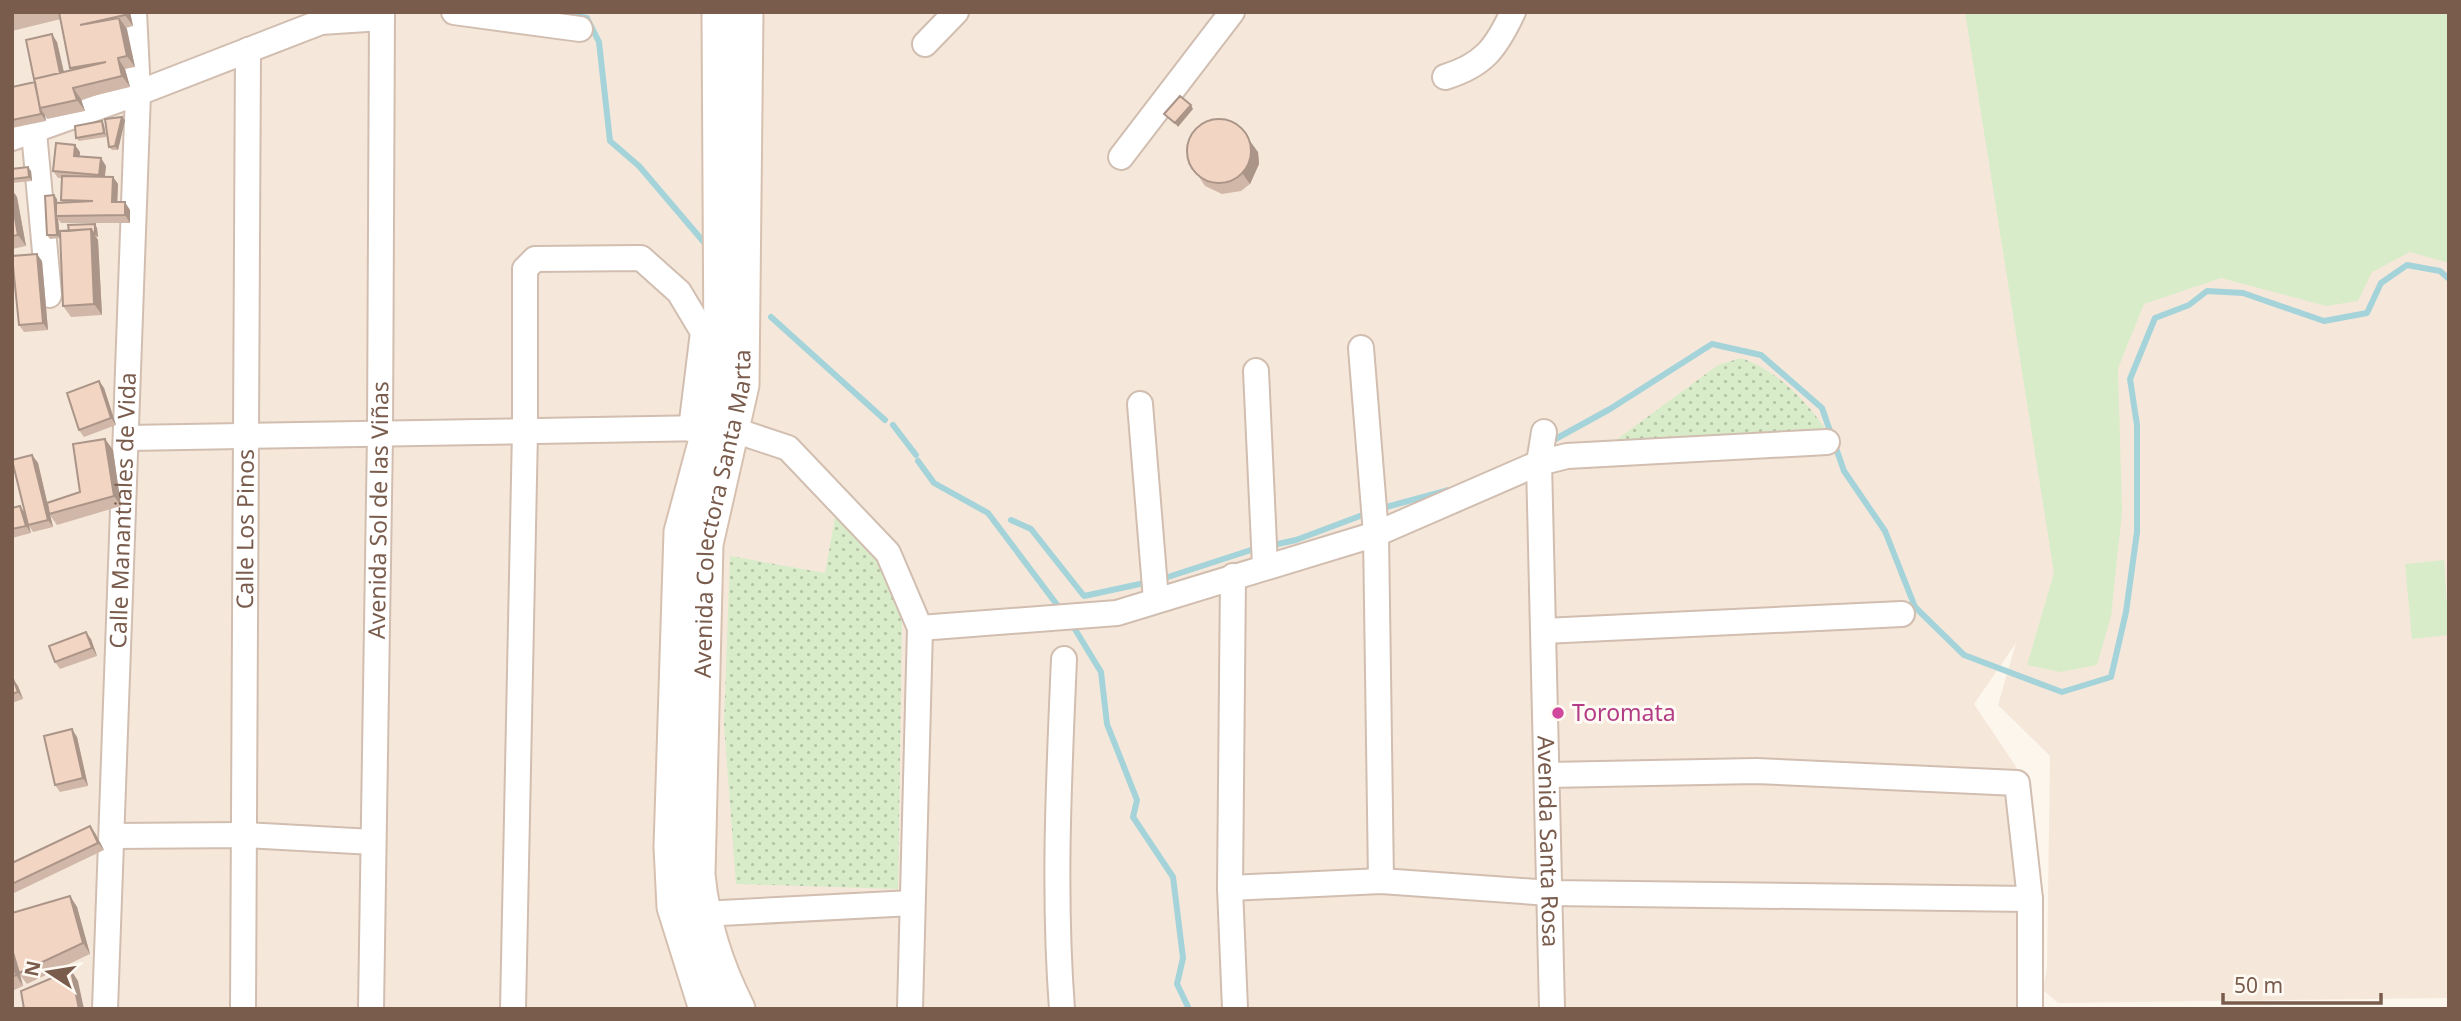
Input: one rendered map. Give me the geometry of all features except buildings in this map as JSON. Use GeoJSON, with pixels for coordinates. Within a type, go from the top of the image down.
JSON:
{"type":"FeatureCollection","features":[{"type":"Feature","properties":{"kind":"street","name":"Calle Manantiales de Vida"},"geometry":{"type":"LineString","coordinates":[[105,1009],[128,438],[138,93],[134,12]]}},
{"type":"Feature","properties":{"kind":"street"},"geometry":{"type":"LineString","coordinates":[[454,12],[580,29]]}},
{"type":"Feature","properties":{"kind":"street","name":"Avenida Colectora Santa Marta"},"geometry":{"type":"LineString","coordinates":[[719,12],[721,360],[711,429],[703,581],[698,875],[702,914],[719,970],[738,1009]]}},
{"type":"Feature","properties":{"kind":"street","name":"Avenida Colectora Santa Marta"},"geometry":{"type":"LineString","coordinates":[[706,1009],[674,907],[671,847],[681,532],[711,429],[742,385],[746,12]]}},
{"type":"Feature","properties":{"kind":"street"},"geometry":{"type":"LineString","coordinates":[[925,44],[956,12]]}},
{"type":"Feature","properties":{"kind":"street"},"geometry":{"type":"LineString","coordinates":[[1121,157],[1232,12]]}},
{"type":"Feature","properties":{"kind":"street"},"geometry":{"type":"LineString","coordinates":[[1445,77],[1470,69],[1497,45],[1513,12]]}},
{"type":"Feature","properties":{"kind":"street"},"geometry":{"type":"LineString","coordinates":[[49,295],[23,135],[321,22],[382,15]]}},
{"type":"Feature","properties":{"kind":"street","name":"Avenida Sol de las Viñas"},"geometry":{"type":"LineString","coordinates":[[371,1009],[380,433],[382,15]]}},
{"type":"Feature","properties":{"kind":"street","name":"Calle Los Pinos"},"geometry":{"type":"LineString","coordinates":[[243,1009],[248,50]]}},
{"type":"Feature","properties":{"kind":"street"},"geometry":{"type":"LineString","coordinates":[[513,1009],[525,431],[525,269],[535,259],[640,258],[679,292],[703,332],[711,429]]}},
{"type":"Feature","properties":{"kind":"street"},"geometry":{"type":"LineString","coordinates":[[1361,348],[1376,534],[1381,881]]}},
{"type":"Feature","properties":{"kind":"street"},"geometry":{"type":"LineString","coordinates":[[1256,371],[1265,566]]}},
{"type":"Feature","properties":{"kind":"street"},"geometry":{"type":"LineString","coordinates":[[1140,404],[1156,600]]}},
{"type":"Feature","properties":{"kind":"street"},"geometry":{"type":"LineString","coordinates":[[128,438],[711,429],[788,448],[888,553],[920,628],[910,1009]]}},
{"type":"Feature","properties":{"kind":"street","name":"Avenida Santa Rosa"},"geometry":{"type":"LineString","coordinates":[[1544,432],[1539,463],[1552,1009]]}},
{"type":"Feature","properties":{"kind":"street"},"geometry":{"type":"LineString","coordinates":[[920,628],[1116,613],[1376,534],[1539,463],[1567,456],[1827,442]]}},
{"type":"Feature","properties":{"kind":"street"},"geometry":{"type":"LineString","coordinates":[[1233,576],[1230,888],[1235,1009]]}},
{"type":"Feature","properties":{"kind":"street"},"geometry":{"type":"LineString","coordinates":[[1544,631],[1902,614]]}},
{"type":"Feature","properties":{"kind":"street"},"geometry":{"type":"LineString","coordinates":[[1062,1009],[1056,923],[1064,659]]}},
{"type":"Feature","properties":{"kind":"street"},"geometry":{"type":"LineString","coordinates":[[1547,775],[1756,771],[2017,783],[2030,900],[2030,1009]]}},
{"type":"Feature","properties":{"kind":"street"},"geometry":{"type":"LineString","coordinates":[[112,835],[244,835],[373,842]]}},
{"type":"Feature","properties":{"kind":"street"},"geometry":{"type":"LineString","coordinates":[[1230,888],[1381,881],[1550,893],[2030,900]]}},
{"type":"Feature","properties":{"kind":"street"},"geometry":{"type":"LineString","coordinates":[[702,914],[912,903]]}},
{"type":"Feature","properties":{"kind":"shaded area"},"geometry":{"type":"Polygon","coordinates":[[[12,12],[2449,12],[2449,998],[2058,1003],[2043,990],[2047,968],[2050,756],[1998,705],[2016,643],[1974,704],[2017,768],[2021,1009],[12,1009],[12,12]]]}},
{"type":"Feature","properties":{"kind":"green space"},"geometry":{"type":"Polygon","coordinates":[[[1965,12],[2449,12],[2449,263],[2410,252],[2372,272],[2358,301],[2326,306],[2221,278],[2144,304],[2118,368],[2122,512],[2111,616],[2097,665],[2060,672],[2027,665],[2054,573],[1965,12]]]}},
{"type":"Feature","properties":{"kind":"green space"},"geometry":{"type":"Polygon","coordinates":[[[1741,358],[1766,370],[1789,387],[1809,407],[1826,430],[1608,446],[1718,365],[1741,358]]]}},
{"type":"Feature","properties":{"kind":"green space"},"geometry":{"type":"Polygon","coordinates":[[[835,518],[859,519],[891,567],[902,624],[898,889],[736,884],[724,724],[730,556],[825,573],[835,518]]]}},
{"type":"Feature","properties":{"kind":"green space"},"geometry":{"type":"Polygon","coordinates":[[[2444,560],[2449,635],[2412,639],[2405,564],[2444,560]]]}},
{"type":"Feature","properties":{"kind":"waterway"},"geometry":{"type":"LineString","coordinates":[[575,16],[587,18],[599,42],[610,141],[639,166],[708,247]]}},
{"type":"Feature","properties":{"kind":"waterway"},"geometry":{"type":"LineString","coordinates":[[1550,442],[1610,409],[1712,344],[1761,355],[1822,408],[1844,471],[1885,531],[1915,607],[1964,655],[2062,692],[2111,677],[2126,612],[2137,532],[2137,425],[2130,379],[2155,318],[2189,305],[2207,291],[2243,293],[2324,321],[2367,313],[2381,283],[2407,265],[2440,271],[2449,279]]}},
{"type":"Feature","properties":{"kind":"waterway"},"geometry":{"type":"LineString","coordinates":[[771,317],[885,420]]}},
{"type":"Feature","properties":{"kind":"waterway"},"geometry":{"type":"LineString","coordinates":[[893,425],[916,455]]}},
{"type":"Feature","properties":{"kind":"waterway"},"geometry":{"type":"LineString","coordinates":[[918,461],[934,483],[988,513],[1061,610]]}},
{"type":"Feature","properties":{"kind":"waterway"},"geometry":{"type":"LineString","coordinates":[[1379,509],[1449,490]]}},
{"type":"Feature","properties":{"kind":"waterway"},"geometry":{"type":"LineString","coordinates":[[1273,545],[1296,540],[1368,513]]}},
{"type":"Feature","properties":{"kind":"waterway"},"geometry":{"type":"LineString","coordinates":[[1011,520],[1031,529],[1084,596],[1149,582]]}},
{"type":"Feature","properties":{"kind":"waterway"},"geometry":{"type":"LineString","coordinates":[[1168,577],[1257,548]]}},
{"type":"Feature","properties":{"kind":"waterway"},"geometry":{"type":"LineString","coordinates":[[1073,626],[1101,672],[1107,724],[1137,800],[1133,817],[1173,877],[1183,958],[1177,984],[1189,1009]]}},
{"type":"Feature","properties":{"kind":"place","name":"Toromata"},"geometry":{"type":"Point","coordinates":[1558,713]}}]}
